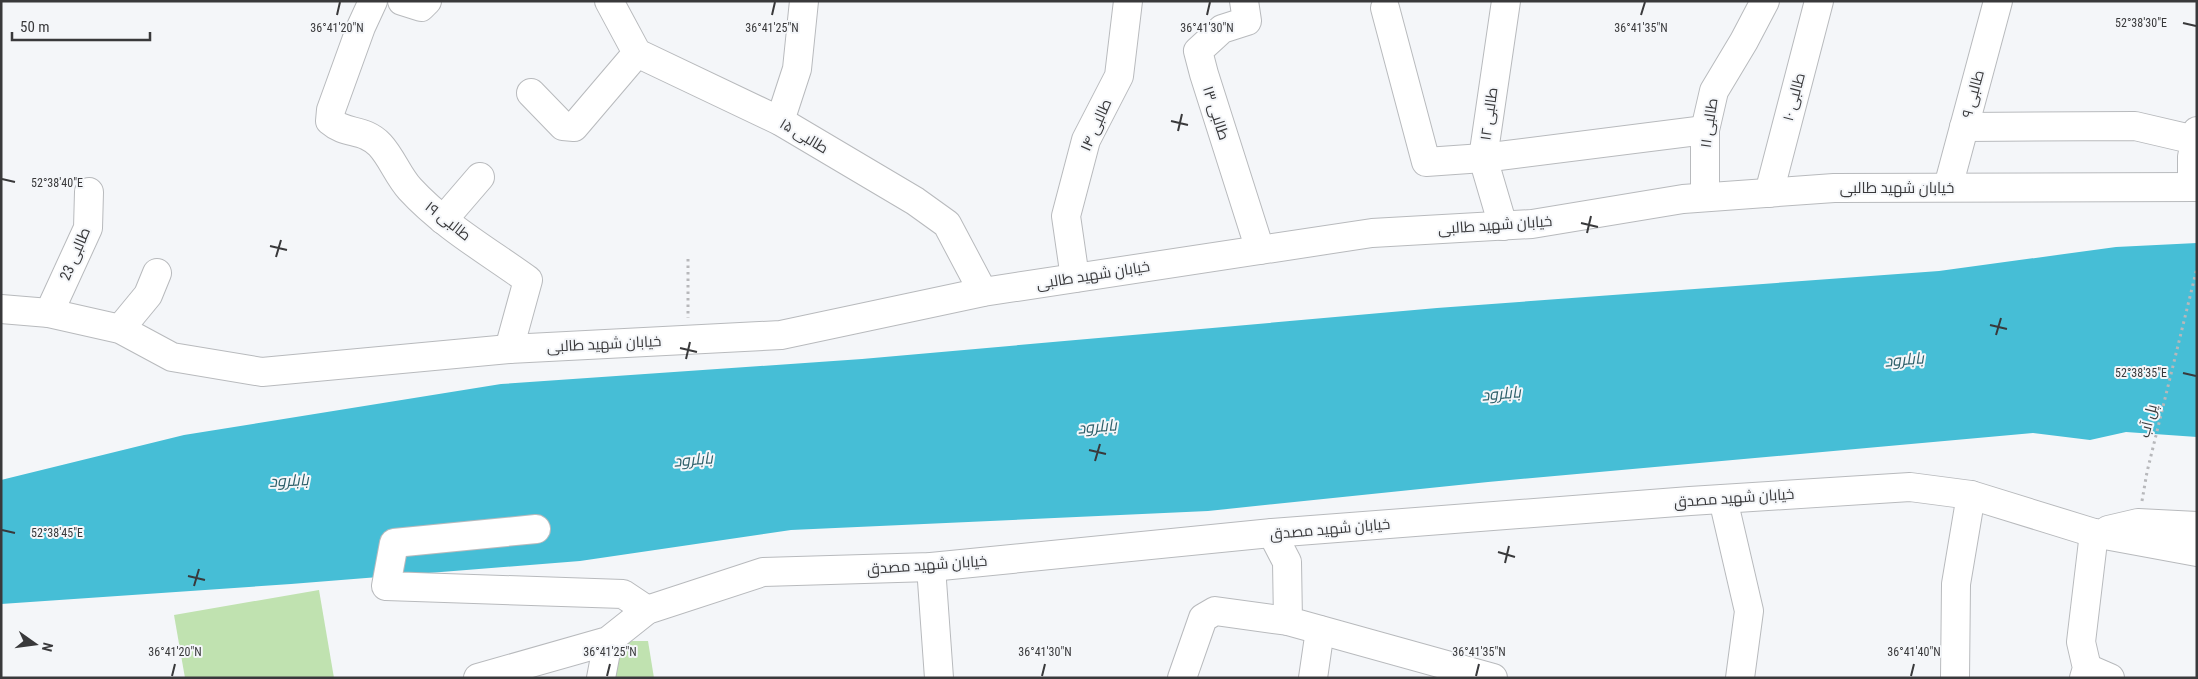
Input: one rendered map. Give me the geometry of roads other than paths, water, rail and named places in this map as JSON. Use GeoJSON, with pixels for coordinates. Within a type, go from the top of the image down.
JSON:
{"type":"FeatureCollection","features":[{"type":"Feature","properties":{"kind":"street","name":"طالبی ۱۹"},"geometry":{"type":"LineString","coordinates":[[373,1],[359,33],[331,110],[330,121],[338,128],[365,134],[380,146],[409,188],[443,220],[528,280],[509,349]]}},
{"type":"Feature","properties":{"kind":"street"},"geometry":{"type":"LineString","coordinates":[[402,1],[421,7],[427,1]]}},
{"type":"Feature","properties":{"kind":"street"},"geometry":{"type":"LineString","coordinates":[[531,93],[563,126],[574,127],[637,53],[609,1]]}},
{"type":"Feature","properties":{"kind":"street"},"geometry":{"type":"LineString","coordinates":[[780,121],[797,69],[804,1]]}},
{"type":"Feature","properties":{"kind":"street","name":"طالبی ۱۴"},"geometry":{"type":"LineString","coordinates":[[1075,278],[1066,216],[1086,140],[1119,76],[1128,1]]}},
{"type":"Feature","properties":{"kind":"street","name":"طالبی ۱۳"},"geometry":{"type":"LineString","coordinates":[[1244,1],[1247,21],[1222,29],[1198,51],[1260,250]]}},
{"type":"Feature","properties":{"kind":"street","name":"طالبی ۱۲"},"geometry":{"type":"LineString","coordinates":[[1503,226],[1484,158],[1506,1]]}},
{"type":"Feature","properties":{"kind":"street","name":"طالبی ۱۱"},"geometry":{"type":"LineString","coordinates":[[1705,197],[1705,130],[1714,91],[1765,1]]}},
{"type":"Feature","properties":{"kind":"street","name":"طالبی ۱۰"},"geometry":{"type":"LineString","coordinates":[[1768,193],[1819,1]]}},
{"type":"Feature","properties":{"kind":"street","name":"طالبی ۹"},"geometry":{"type":"LineString","coordinates":[[1948,188],[1998,1]]}},
{"type":"Feature","properties":{"kind":"street"},"geometry":{"type":"LineString","coordinates":[[1385,8],[1426,162],[1484,158],[1705,130]]}},
{"type":"Feature","properties":{"kind":"street","name":"طالبی ۱۵"},"geometry":{"type":"LineString","coordinates":[[637,53],[780,121],[915,201],[947,224],[983,292]]}},
{"type":"Feature","properties":{"kind":"street"},"geometry":{"type":"LineString","coordinates":[[1964,127],[2135,126],[2196,135],[2192,157],[2194,186]]}},
{"type":"Feature","properties":{"kind":"street"},"geometry":{"type":"LineString","coordinates":[[443,220],[480,177]]}},
{"type":"Feature","properties":{"kind":"street","name":"خیابان شهید طالبی"},"geometry":{"type":"LineString","coordinates":[[1,308],[49,313],[120,329],[172,357],[262,372],[509,349],[782,335],[983,292],[1372,233],[1532,224],[1683,199],[1834,188],[2194,186]]}},
{"type":"Feature","properties":{"kind":"street","name":"طالبی 23"},"geometry":{"type":"LineString","coordinates":[[49,313],[88,228],[89,192]]}},
{"type":"Feature","properties":{"kind":"street"},"geometry":{"type":"LineString","coordinates":[[120,329],[148,295],[157,273]]}},
{"type":"Feature","properties":{"kind":"street","name":"خیابان شهید مصدق"},"geometry":{"type":"LineString","coordinates":[[478,678],[608,641],[647,610],[763,572],[931,567],[1272,533],[1910,487],[1971,495],[2094,533],[2197,552]]}},
{"type":"Feature","properties":{"kind":"street"},"geometry":{"type":"LineString","coordinates":[[1955,678],[1956,584],[1971,495]]}},
{"type":"Feature","properties":{"kind":"street"},"geometry":{"type":"LineString","coordinates":[[1723,500],[1749,611],[1740,678]]}},
{"type":"Feature","properties":{"kind":"street"},"geometry":{"type":"LineString","coordinates":[[2094,674],[2081,642],[2094,533],[2138,523],[2197,526]]}},
{"type":"Feature","properties":{"kind":"street"},"geometry":{"type":"LineString","coordinates":[[536,529],[394,543],[386,586],[623,594],[647,610]]}},
{"type":"Feature","properties":{"kind":"street"},"geometry":{"type":"LineString","coordinates":[[1272,533],[1287,562],[1288,620]]}},
{"type":"Feature","properties":{"kind":"street"},"geometry":{"type":"LineString","coordinates":[[931,567],[939,678]]}},
{"type":"Feature","properties":{"kind":"street"},"geometry":{"type":"LineString","coordinates":[[1182,678],[1203,618],[1215,611],[1288,620],[1493,678]]}},
{"type":"Feature","properties":{"kind":"street"},"geometry":{"type":"LineString","coordinates":[[1313,678],[1320,630]]}},
{"type":"Feature","properties":{"kind":"street"},"geometry":{"type":"LineString","coordinates":[[601,678],[608,641]]}},
{"type":"Feature","properties":{"kind":"water","name":"بابلرود"},"geometry":{"type":"Polygon","coordinates":[[[2197,243],[2197,437],[2126,432],[2090,440],[2033,433],[1488,482],[1208,511],[791,530],[580,561],[291,584],[1,604],[1,480],[184,435],[501,384],[862,359],[1437,308],[1939,271],[2116,247],[2197,243]]]}}]}
